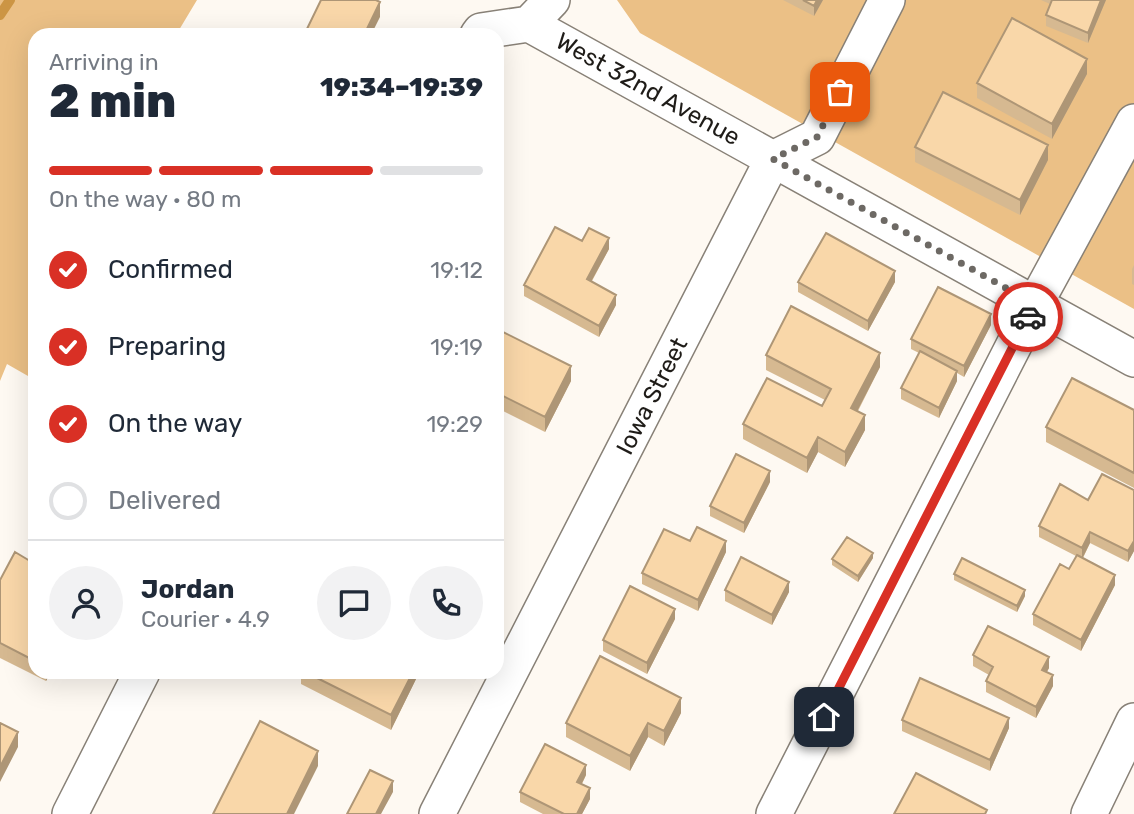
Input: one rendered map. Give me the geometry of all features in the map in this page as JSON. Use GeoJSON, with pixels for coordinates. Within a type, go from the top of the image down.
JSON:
{"type":"FeatureCollection","features":[{"type":"Feature","properties":{"kind":"street"},"geometry":{"type":"LineString","coordinates":[[773,159],[817,137],[887,0]]}},
{"type":"Feature","properties":{"kind":"street"},"geometry":{"type":"LineString","coordinates":[[490,28],[541,12]]}},
{"type":"Feature","properties":{"kind":"street","name":"West 32nd Avenue"},"geometry":{"type":"LineString","coordinates":[[541,12],[773,159],[1134,359]]}},
{"type":"Feature","properties":{"kind":"street"},"geometry":{"type":"LineString","coordinates":[[774,814],[1035,304],[1134,122]]}},
{"type":"Feature","properties":{"kind":"street","name":"Iowa Street"},"geometry":{"type":"LineString","coordinates":[[438,814],[773,159]]}},
{"type":"Feature","properties":{"kind":"street"},"geometry":{"type":"LineString","coordinates":[[70,814],[138,679]]}},
{"type":"Feature","properties":{"kind":"street"},"geometry":{"type":"LineString","coordinates":[[1089,814],[1134,721]]}},
{"type":"Feature","properties":{"kind":"shaded area"},"geometry":{"type":"Polygon","coordinates":[[[0,0],[197,0],[180,28],[28,28],[28,376],[7,364],[0,381],[0,0]]]}},
{"type":"Feature","properties":{"kind":"shaded area"},"geometry":{"type":"Polygon","coordinates":[[[617,0],[1134,0],[1134,309],[640,33],[617,0]]]}},
{"type":"Feature","properties":{"kind":"building"},"geometry":{"type":"Polygon","coordinates":[[[321,0],[380,2],[367,28],[307,28],[321,0]]]}},
{"type":"Feature","properties":{"kind":"building"},"geometry":{"type":"Polygon","coordinates":[[[803,0],[817,0],[814,6],[803,0]]]}},
{"type":"Feature","properties":{"kind":"building"},"geometry":{"type":"Polygon","coordinates":[[[1052,0],[1101,0],[1088,33],[1046,15],[1052,0]]]}},
{"type":"Feature","properties":{"kind":"building"},"geometry":{"type":"Polygon","coordinates":[[[1012,18],[1087,59],[1052,124],[977,83],[1012,18]]]}},
{"type":"Feature","properties":{"kind":"building"},"geometry":{"type":"Polygon","coordinates":[[[943,92],[1048,145],[1020,200],[915,147],[943,92]]]}},
{"type":"Feature","properties":{"kind":"building"},"geometry":{"type":"Polygon","coordinates":[[[555,227],[582,241],[589,228],[609,238],[587,279],[616,295],[599,326],[524,285],[555,227]]]}},
{"type":"Feature","properties":{"kind":"building"},"geometry":{"type":"Polygon","coordinates":[[[826,233],[895,271],[868,321],[798,282],[826,233]]]}},
{"type":"Feature","properties":{"kind":"building"},"geometry":{"type":"Polygon","coordinates":[[[938,287],[991,314],[964,366],[911,339],[938,287]]]}},
{"type":"Feature","properties":{"kind":"building"},"geometry":{"type":"Polygon","coordinates":[[[791,306],[880,353],[851,408],[865,415],[845,452],[818,437],[807,458],[743,424],[767,378],[822,406],[831,389],[766,355],[791,306]]]}},
{"type":"Feature","properties":{"kind":"building"},"geometry":{"type":"Polygon","coordinates":[[[504,332],[571,366],[545,417],[504,396],[504,332]]]}},
{"type":"Feature","properties":{"kind":"building"},"geometry":{"type":"Polygon","coordinates":[[[920,351],[957,371],[939,408],[901,388],[920,351]]]}},
{"type":"Feature","properties":{"kind":"building"},"geometry":{"type":"Polygon","coordinates":[[[1072,378],[1134,410],[1134,473],[1046,427],[1072,378]]]}},
{"type":"Feature","properties":{"kind":"building"},"geometry":{"type":"Polygon","coordinates":[[[736,454],[770,471],[744,523],[710,506],[736,454]]]}},
{"type":"Feature","properties":{"kind":"building"},"geometry":{"type":"Polygon","coordinates":[[[1102,474],[1134,490],[1134,541],[1128,551],[1090,532],[1082,548],[1039,526],[1060,484],[1088,500],[1102,474]]]}},
{"type":"Feature","properties":{"kind":"building"},"geometry":{"type":"Polygon","coordinates":[[[697,527],[726,541],[698,600],[642,573],[664,529],[690,541],[697,527]]]}},
{"type":"Feature","properties":{"kind":"building"},"geometry":{"type":"Polygon","coordinates":[[[847,537],[873,553],[858,576],[832,559],[847,537]]]}},
{"type":"Feature","properties":{"kind":"building"},"geometry":{"type":"Polygon","coordinates":[[[15,552],[28,560],[28,657],[0,643],[0,580],[15,552]]]}},
{"type":"Feature","properties":{"kind":"building"},"geometry":{"type":"Polygon","coordinates":[[[1077,555],[1115,575],[1081,640],[1033,614],[1060,564],[1069,569],[1077,555]]]}},
{"type":"Feature","properties":{"kind":"building"},"geometry":{"type":"Polygon","coordinates":[[[741,557],[789,582],[772,615],[725,590],[741,557]]]}},
{"type":"Feature","properties":{"kind":"building"},"geometry":{"type":"Polygon","coordinates":[[[962,558],[1025,590],[1017,606],[954,574],[962,558]]]}},
{"type":"Feature","properties":{"kind":"building"},"geometry":{"type":"Polygon","coordinates":[[[630,586],[675,609],[647,663],[603,640],[630,586]]]}},
{"type":"Feature","properties":{"kind":"building"},"geometry":{"type":"Polygon","coordinates":[[[988,626],[1049,657],[1042,670],[1053,675],[1036,707],[986,681],[993,667],[973,655],[988,626]]]}},
{"type":"Feature","properties":{"kind":"building"},"geometry":{"type":"Polygon","coordinates":[[[600,656],[681,698],[664,731],[648,723],[630,756],[566,723],[600,656]]]}},
{"type":"Feature","properties":{"kind":"building"},"geometry":{"type":"Polygon","coordinates":[[[920,678],[1009,718],[990,760],[902,720],[920,678]]]}},
{"type":"Feature","properties":{"kind":"building"},"geometry":{"type":"Polygon","coordinates":[[[319,679],[409,679],[391,715],[319,679]]]}},
{"type":"Feature","properties":{"kind":"building"},"geometry":{"type":"Polygon","coordinates":[[[260,721],[318,751],[287,814],[213,814],[260,721]]]}},
{"type":"Feature","properties":{"kind":"building"},"geometry":{"type":"Polygon","coordinates":[[[0,723],[18,732],[0,767],[0,723]]]}},
{"type":"Feature","properties":{"kind":"building"},"geometry":{"type":"Polygon","coordinates":[[[545,744],[586,765],[577,782],[590,788],[577,814],[564,814],[520,792],[545,744]]]}},
{"type":"Feature","properties":{"kind":"building"},"geometry":{"type":"Polygon","coordinates":[[[370,770],[393,781],[376,814],[347,814],[370,770]]]}},
{"type":"Feature","properties":{"kind":"building"},"geometry":{"type":"Polygon","coordinates":[[[916,773],[987,810],[985,814],[894,814],[916,773]]]}},
{"type":"Feature","properties":{"kind":"waterway"},"geometry":{"type":"LineString","coordinates":[[0,15],[10,0]]}},
{"type":"Feature","properties":{"kind":"way so far"},"geometry":{"type":"LineString","coordinates":[[840,92],[817,137],[773,159],[1035,304],[1028,317]]}},
{"type":"Feature","properties":{"kind":"route"},"geometry":{"type":"LineString","coordinates":[[824,717],[1028,317]]}}]}
